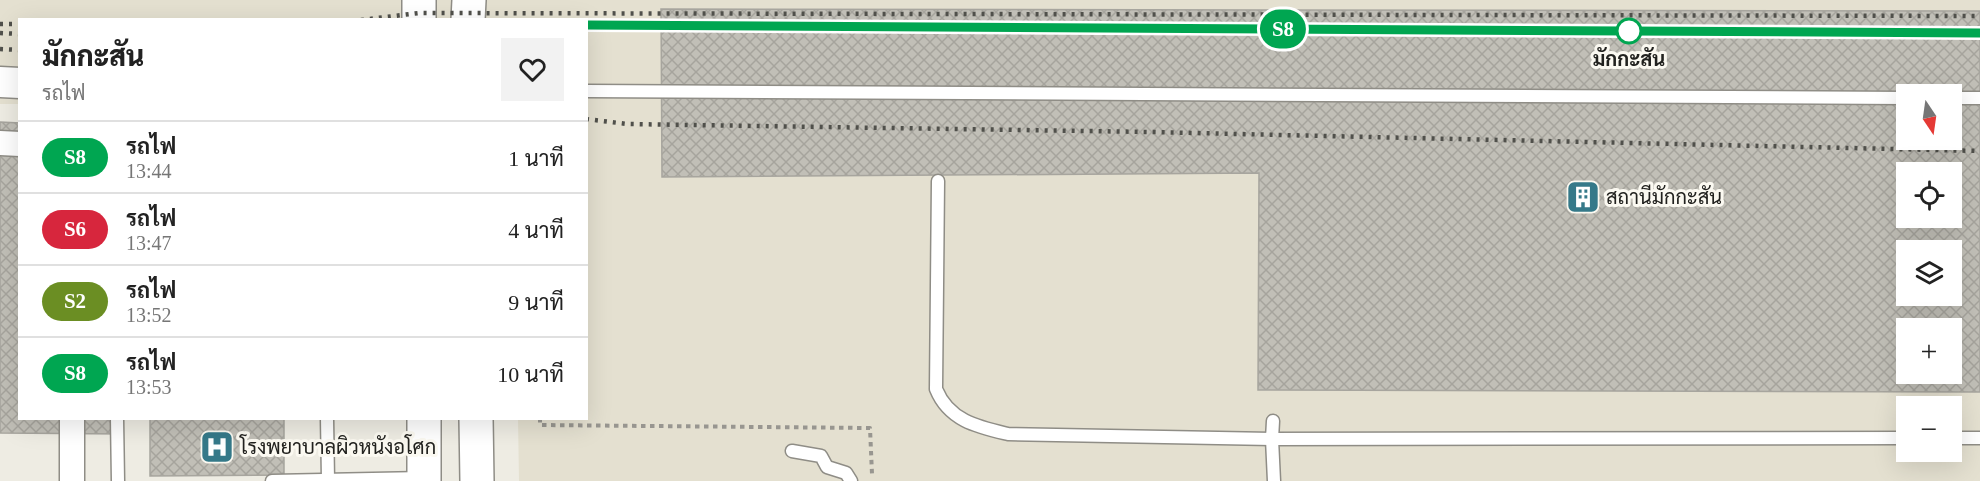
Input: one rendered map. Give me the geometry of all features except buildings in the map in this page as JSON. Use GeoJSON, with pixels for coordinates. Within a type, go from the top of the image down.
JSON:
{"type":"FeatureCollection","features":[{"type":"Feature","properties":{"kind":"main road"},"geometry":{"type":"LineString","coordinates":[[419,0],[419,18]]}},
{"type":"Feature","properties":{"kind":"main road"},"geometry":{"type":"LineString","coordinates":[[468,18],[469,0]]}},
{"type":"Feature","properties":{"kind":"main road"},"geometry":{"type":"LineString","coordinates":[[424,420],[424,480]]}},
{"type":"Feature","properties":{"kind":"main road"},"geometry":{"type":"LineString","coordinates":[[476,420],[477,481]]}},
{"type":"Feature","properties":{"kind":"street"},"geometry":{"type":"LineString","coordinates":[[0,82],[18,83]]}},
{"type":"Feature","properties":{"kind":"street"},"geometry":{"type":"LineString","coordinates":[[0,143],[18,144]]}},
{"type":"Feature","properties":{"kind":"street"},"geometry":{"type":"LineString","coordinates":[[72,420],[72,481]]}},
{"type":"Feature","properties":{"kind":"lane"},"geometry":{"type":"LineString","coordinates":[[588,91],[1896,98]]}},
{"type":"Feature","properties":{"kind":"lane"},"geometry":{"type":"LineString","coordinates":[[1962,98],[1980,98]]}},
{"type":"Feature","properties":{"kind":"lane"},"geometry":{"type":"LineString","coordinates":[[938,181],[936,389],[944,404],[955,416],[968,423],[1008,435],[1272,439],[1896,438]]}},
{"type":"Feature","properties":{"kind":"lane"},"geometry":{"type":"LineString","coordinates":[[117,420],[118,481]]}},
{"type":"Feature","properties":{"kind":"lane"},"geometry":{"type":"LineString","coordinates":[[327,420],[328,480]]}},
{"type":"Feature","properties":{"kind":"lane"},"geometry":{"type":"LineString","coordinates":[[1273,421],[1274,481]]}},
{"type":"Feature","properties":{"kind":"lane"},"geometry":{"type":"LineString","coordinates":[[1962,438],[1980,438]]}},
{"type":"Feature","properties":{"kind":"lane"},"geometry":{"type":"LineString","coordinates":[[792,451],[820,456],[827,467],[846,473],[852,481]]}},
{"type":"Feature","properties":{"kind":"lane"},"geometry":{"type":"LineString","coordinates":[[272,481],[424,480]]}},
{"type":"Feature","properties":{"kind":"path"},"geometry":{"type":"LineString","coordinates":[[540,420],[540,425],[870,428],[872,481]]}},
{"type":"Feature","properties":{"kind":"shaded area"},"geometry":{"type":"Polygon","coordinates":[[[0,0],[1980,0],[1980,170],[1962,170],[1962,162],[1896,162],[1896,171],[1824,172],[1896,172],[1896,228],[1962,228],[1962,172],[1980,172],[1980,481],[519,481],[518,420],[588,420],[588,18],[18,18],[18,104],[0,104],[0,0]]]}},
{"type":"Feature","properties":{"kind":"railway"},"geometry":{"type":"LineString","coordinates":[[378,18],[419,13],[1980,16]]}},
{"type":"Feature","properties":{"kind":"railway"},"geometry":{"type":"LineString","coordinates":[[0,24],[18,24]]}},
{"type":"Feature","properties":{"kind":"railway"},"geometry":{"type":"LineString","coordinates":[[588,25],[1980,33]]}},
{"type":"Feature","properties":{"kind":"railway"},"geometry":{"type":"LineString","coordinates":[[0,33],[18,34]]}},
{"type":"Feature","properties":{"kind":"railway"},"geometry":{"type":"LineString","coordinates":[[0,49],[18,50]]}},
{"type":"Feature","properties":{"kind":"railway"},"geometry":{"type":"LineString","coordinates":[[588,119],[627,124],[1151,132],[1980,151]]}},
{"type":"Feature","properties":{"kind":"train","name":"S8"},"geometry":{"type":"LineString","coordinates":[[588,25],[1980,33]]}},
{"type":"Feature","properties":{"kind":"place","name":"มักกะสัน"},"geometry":{"type":"Point","coordinates":[1629,31]}},
{"type":"Feature","properties":{"kind":"place","name":"สถานีมักกะสัน"},"geometry":{"type":"Point","coordinates":[1583,197]}},
{"type":"Feature","properties":{"kind":"place","name":"โรงพยาบาลผิวหนังอโศก"},"geometry":{"type":"Point","coordinates":[217,447]}}]}
